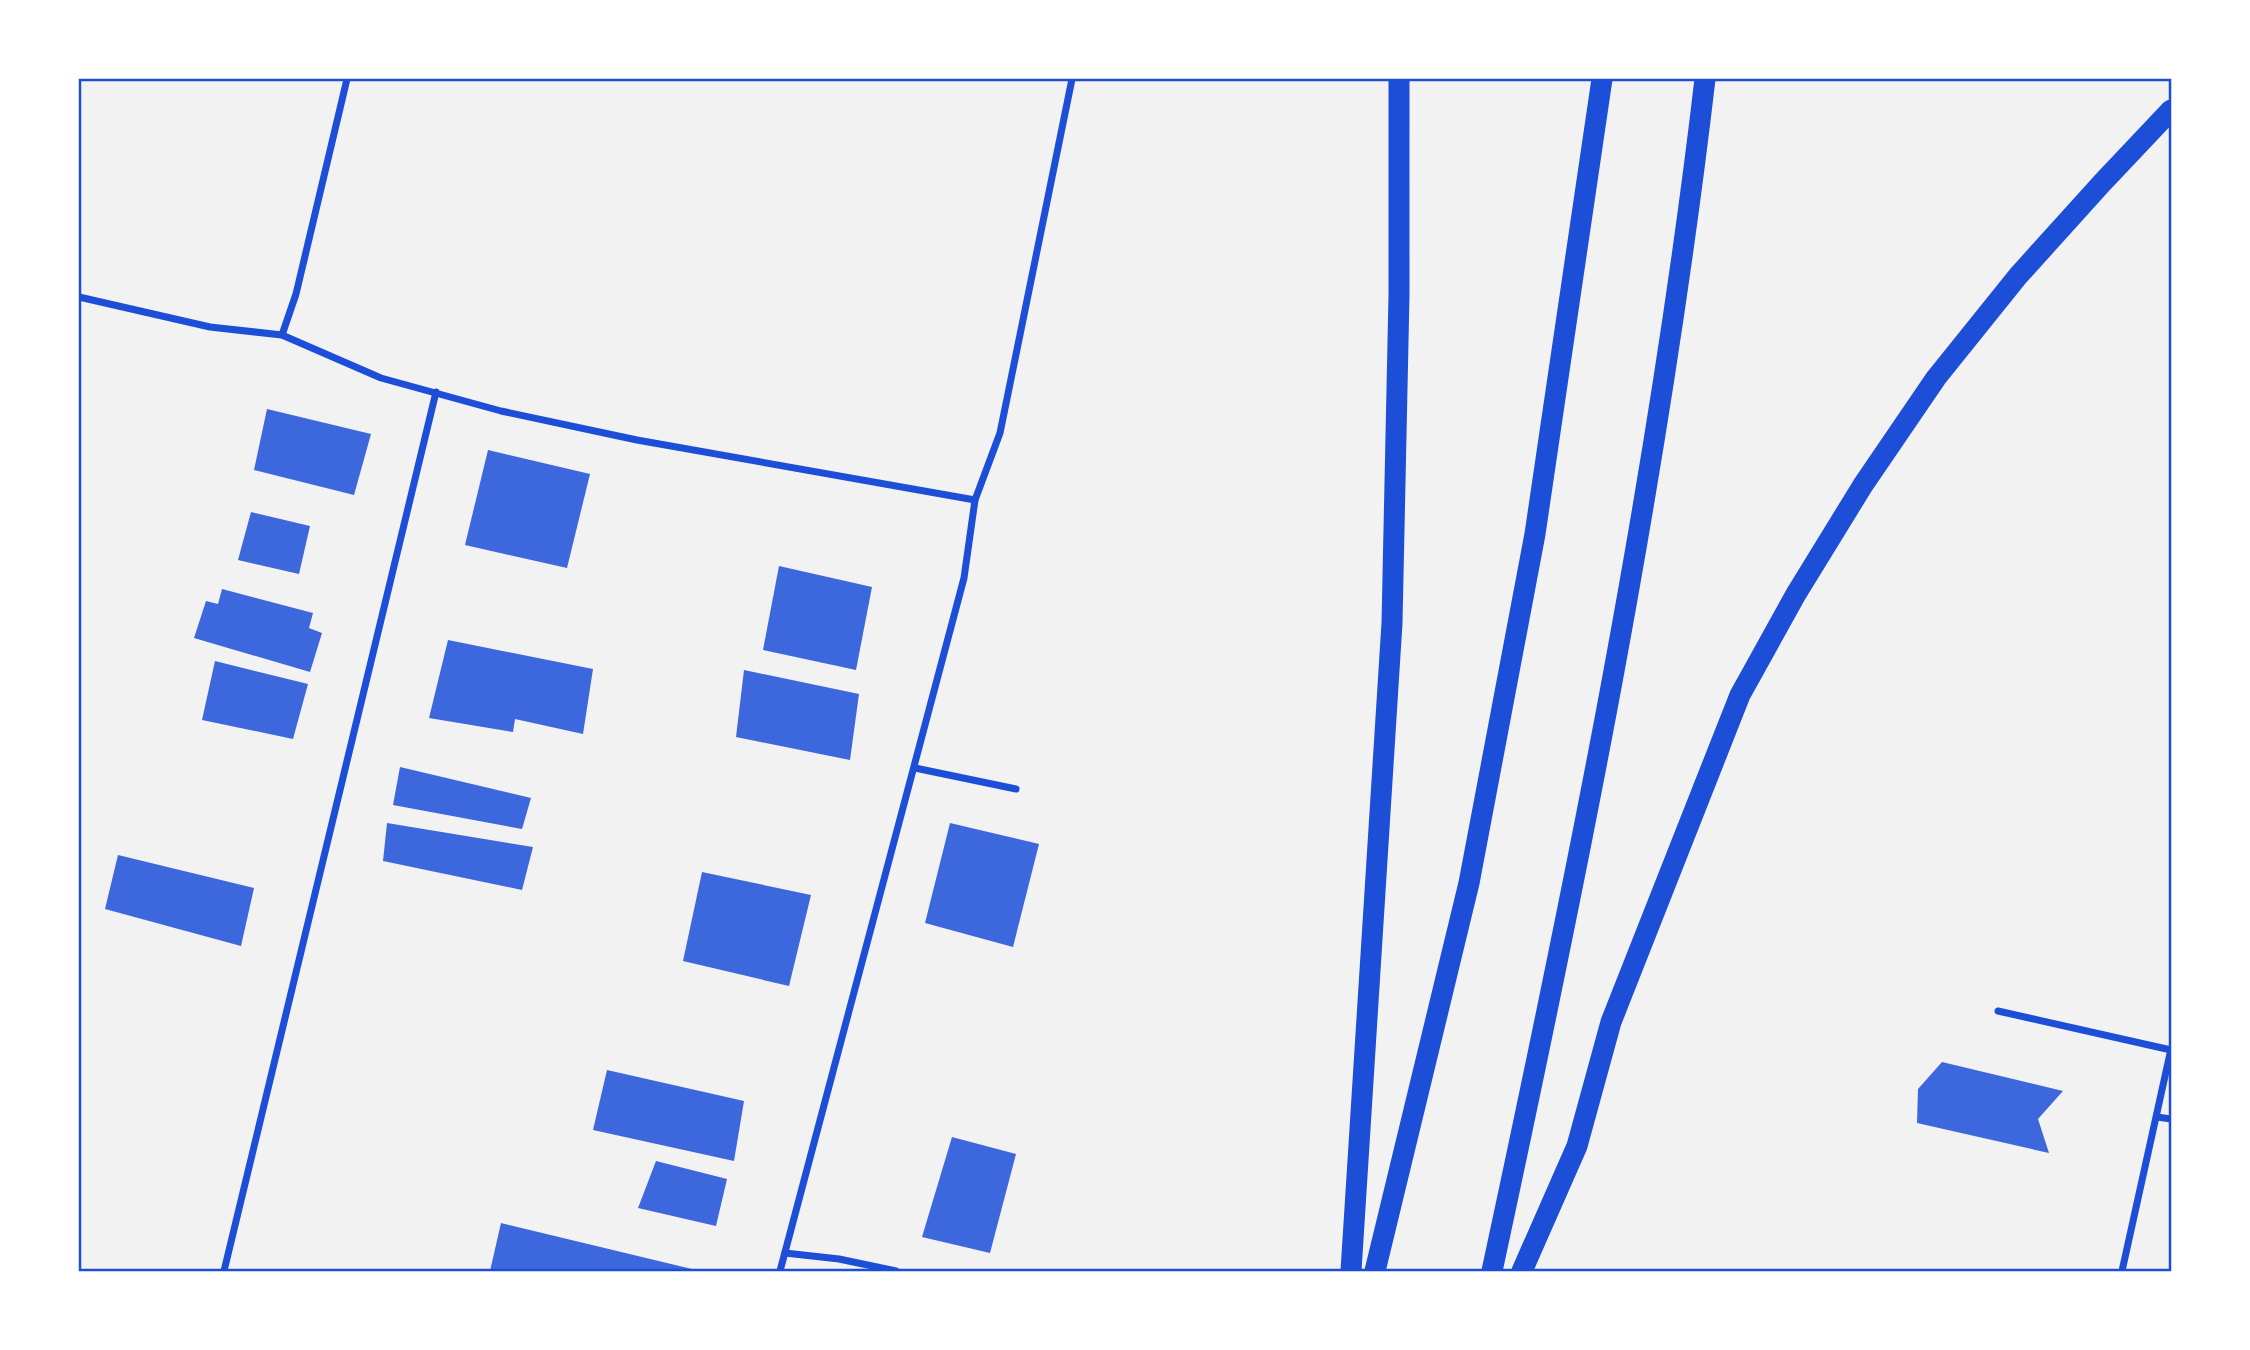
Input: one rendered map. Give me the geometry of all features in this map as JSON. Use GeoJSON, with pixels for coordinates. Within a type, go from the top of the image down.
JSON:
{"type":"FeatureCollection","features":[{"type":"Feature","properties":{"kind":"highway"},"geometry":{"type":"LineString","coordinates":[[1351,1271],[1392,623],[1399,295],[1399,79]]}},
{"type":"Feature","properties":{"kind":"highway"},"geometry":{"type":"LineString","coordinates":[[1375,1271],[1469,883],[1530,561],[1602,79]]}},
{"type":"Feature","properties":{"kind":"highway"},"geometry":{"type":"LineString","coordinates":[[1492,1271],[1562,946],[1618,657],[1672,323],[1705,79]]}},
{"type":"Feature","properties":{"kind":"highway"},"geometry":{"type":"LineString","coordinates":[[1522,1271],[1577,1146],[1611,1022],[1735,708],[1790,606],[1863,485],[1936,379],[2018,276],[2171,110]]}},
{"type":"Feature","properties":{"kind":"street"},"geometry":{"type":"LineString","coordinates":[[282,335],[296,294],[347,79]]}},
{"type":"Feature","properties":{"kind":"street"},"geometry":{"type":"LineString","coordinates":[[780,1271],[964,578],[975,500],[1000,433],[1072,79]]}},
{"type":"Feature","properties":{"kind":"street"},"geometry":{"type":"LineString","coordinates":[[79,297],[210,327],[282,335],[381,378],[501,411],[637,440],[975,500]]}},
{"type":"Feature","properties":{"kind":"street"},"geometry":{"type":"LineString","coordinates":[[224,1271],[436,392]]}},
{"type":"Feature","properties":{"kind":"street"},"geometry":{"type":"LineString","coordinates":[[915,768],[1016,789]]}},
{"type":"Feature","properties":{"kind":"street"},"geometry":{"type":"LineString","coordinates":[[1998,1011],[2171,1049],[2122,1271]]}},
{"type":"Feature","properties":{"kind":"street"},"geometry":{"type":"LineString","coordinates":[[2157,1117],[2171,1119]]}},
{"type":"Feature","properties":{"kind":"street"},"geometry":{"type":"LineString","coordinates":[[785,1253],[839,1259],[896,1271]]}},
{"type":"Feature","properties":{"kind":"building"},"geometry":{"type":"Polygon","coordinates":[[[267,409],[371,434],[354,495],[254,470],[267,409]]]}},
{"type":"Feature","properties":{"kind":"building"},"geometry":{"type":"Polygon","coordinates":[[[488,450],[590,474],[567,568],[465,545],[488,450]]]}},
{"type":"Feature","properties":{"kind":"building"},"geometry":{"type":"Polygon","coordinates":[[[251,512],[310,526],[299,574],[238,560],[251,512]]]}},
{"type":"Feature","properties":{"kind":"building"},"geometry":{"type":"Polygon","coordinates":[[[779,566],[872,587],[856,670],[763,650],[779,566]]]}},
{"type":"Feature","properties":{"kind":"building"},"geometry":{"type":"Polygon","coordinates":[[[222,589],[313,613],[309,628],[322,633],[310,672],[194,638],[206,601],[218,604],[222,589]]]}},
{"type":"Feature","properties":{"kind":"building"},"geometry":{"type":"Polygon","coordinates":[[[448,640],[593,669],[583,734],[515,719],[513,732],[429,718],[448,640]]]}},
{"type":"Feature","properties":{"kind":"building"},"geometry":{"type":"Polygon","coordinates":[[[215,661],[308,684],[293,739],[202,720],[215,661]]]}},
{"type":"Feature","properties":{"kind":"building"},"geometry":{"type":"Polygon","coordinates":[[[744,670],[859,694],[850,760],[736,737],[744,670]]]}},
{"type":"Feature","properties":{"kind":"building"},"geometry":{"type":"Polygon","coordinates":[[[400,767],[531,798],[522,829],[393,805],[400,767]]]}},
{"type":"Feature","properties":{"kind":"building"},"geometry":{"type":"Polygon","coordinates":[[[387,823],[533,847],[522,890],[383,861],[387,823]]]}},
{"type":"Feature","properties":{"kind":"building"},"geometry":{"type":"Polygon","coordinates":[[[950,823],[1039,844],[1013,947],[925,923],[950,823]]]}},
{"type":"Feature","properties":{"kind":"building"},"geometry":{"type":"Polygon","coordinates":[[[118,855],[254,888],[241,946],[105,909],[118,855]]]}},
{"type":"Feature","properties":{"kind":"building"},"geometry":{"type":"Polygon","coordinates":[[[702,872],[811,895],[789,986],[683,961],[702,872]]]}},
{"type":"Feature","properties":{"kind":"building"},"geometry":{"type":"Polygon","coordinates":[[[1942,1062],[2063,1091],[2038,1119],[2049,1153],[1917,1123],[1918,1089],[1942,1062]]]}},
{"type":"Feature","properties":{"kind":"building"},"geometry":{"type":"Polygon","coordinates":[[[607,1070],[744,1101],[734,1161],[593,1130],[607,1070]]]}},
{"type":"Feature","properties":{"kind":"building"},"geometry":{"type":"Polygon","coordinates":[[[952,1137],[1016,1154],[990,1253],[922,1237],[952,1137]]]}},
{"type":"Feature","properties":{"kind":"building"},"geometry":{"type":"Polygon","coordinates":[[[656,1161],[727,1179],[716,1226],[638,1208],[656,1161]]]}},
{"type":"Feature","properties":{"kind":"building"},"geometry":{"type":"Polygon","coordinates":[[[501,1223],[696,1270],[696,1271],[490,1271],[501,1223]]]}}]}
